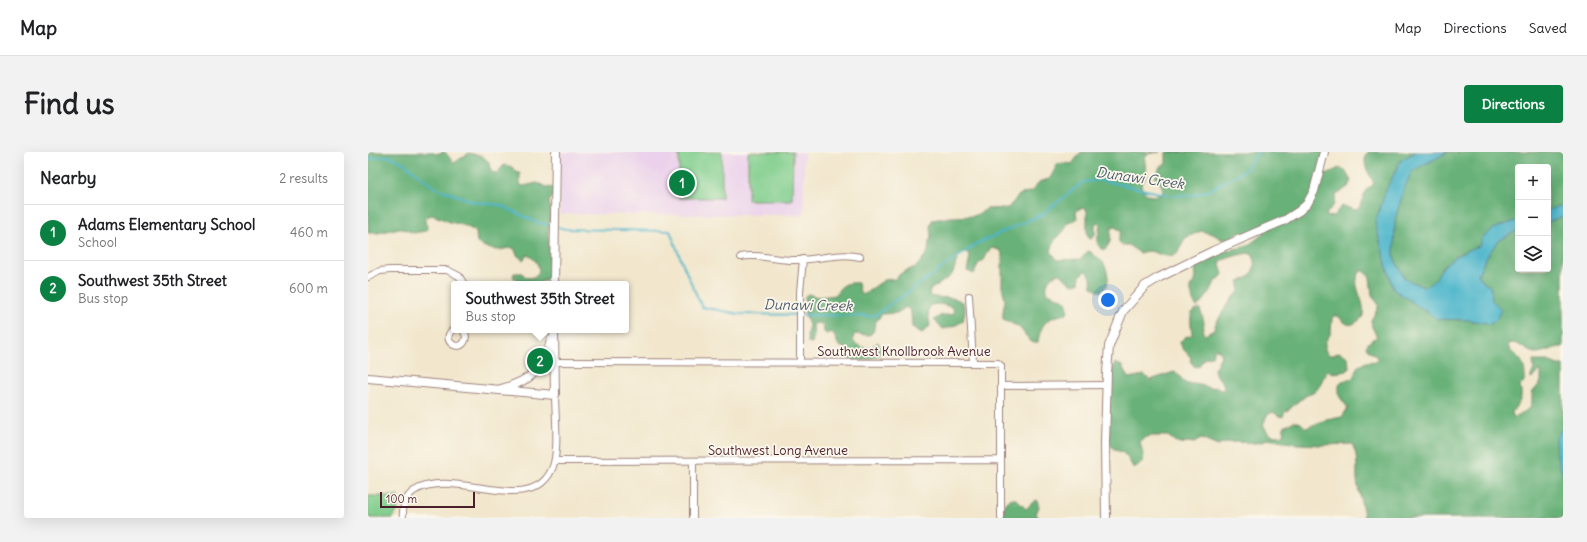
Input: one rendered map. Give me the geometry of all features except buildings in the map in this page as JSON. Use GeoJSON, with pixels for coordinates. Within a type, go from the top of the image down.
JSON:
{"type":"FeatureCollection","features":[{"type":"Feature","properties":{"kind":"street"},"geometry":{"type":"LineString","coordinates":[[554,281],[556,152]]}},
{"type":"Feature","properties":{"kind":"street"},"geometry":{"type":"LineString","coordinates":[[1106,518],[1106,385],[1109,346],[1119,320],[1132,299],[1145,286],[1158,278],[1213,251],[1285,220],[1299,211],[1307,204],[1314,191],[1324,152]]}},
{"type":"Feature","properties":{"kind":"street"},"geometry":{"type":"LineString","coordinates":[[741,257],[754,256],[796,260],[844,255],[860,257]]}},
{"type":"Feature","properties":{"kind":"street","name":"Southwest Knollbrook Avenue"},"geometry":{"type":"LineString","coordinates":[[800,362],[800,292],[804,260]]}},
{"type":"Feature","properties":{"kind":"street"},"geometry":{"type":"LineString","coordinates":[[368,277],[390,270],[447,270],[459,276],[462,281]]}},
{"type":"Feature","properties":{"kind":"street"},"geometry":{"type":"LineString","coordinates":[[969,296],[973,362]]}},
{"type":"Feature","properties":{"kind":"street"},"geometry":{"type":"LineString","coordinates":[[451,331],[448,336],[450,342],[455,346],[461,345],[465,341],[466,336],[464,333]]}},
{"type":"Feature","properties":{"kind":"street"},"geometry":{"type":"LineString","coordinates":[[496,390],[518,384],[534,373],[547,355],[553,333]]}},
{"type":"Feature","properties":{"kind":"street"},"geometry":{"type":"LineString","coordinates":[[403,518],[402,513],[406,500],[410,494],[420,488],[434,483],[459,484],[514,492],[530,490],[546,480],[551,473],[555,461],[554,333]]}},
{"type":"Feature","properties":{"kind":"street","name":"Southwest Knollbrook Avenue"},"geometry":{"type":"LineString","coordinates":[[555,362],[996,362],[1000,364],[1001,386]]}},
{"type":"Feature","properties":{"kind":"street"},"geometry":{"type":"LineString","coordinates":[[368,378],[555,395]]}},
{"type":"Feature","properties":{"kind":"street"},"geometry":{"type":"LineString","coordinates":[[1001,518],[1001,386],[1106,385]]}},
{"type":"Feature","properties":{"kind":"street","name":"Southwest Long Avenue"},"geometry":{"type":"LineString","coordinates":[[555,461],[693,462],[1001,460]]}},
{"type":"Feature","properties":{"kind":"street"},"geometry":{"type":"LineString","coordinates":[[693,462],[693,518]]}},
{"type":"Feature","properties":{"kind":"shaded area"},"geometry":{"type":"Polygon","coordinates":[[[560,152],[804,152],[804,215],[560,214],[560,152]]]}},
{"type":"Feature","properties":{"kind":"green space"},"geometry":{"type":"Polygon","coordinates":[[[368,152],[433,152],[435,154],[445,152],[454,163],[469,153],[482,156],[489,162],[491,172],[497,173],[504,165],[512,167],[517,173],[520,173],[520,184],[523,186],[537,183],[554,188],[553,196],[549,202],[551,213],[548,233],[550,256],[548,267],[551,277],[545,281],[518,281],[513,277],[514,273],[522,273],[527,278],[533,277],[538,272],[539,268],[531,257],[527,255],[523,260],[517,255],[514,248],[498,250],[487,248],[477,243],[476,232],[466,226],[435,216],[431,215],[425,218],[428,229],[425,231],[414,233],[400,228],[378,233],[368,233],[368,152]]]}},
{"type":"Feature","properties":{"kind":"green space"},"geometry":{"type":"Polygon","coordinates":[[[679,152],[722,152],[722,198],[679,198],[679,152]]]}},
{"type":"Feature","properties":{"kind":"green space"},"geometry":{"type":"Polygon","coordinates":[[[748,152],[793,152],[792,200],[748,200],[748,152]]]}},
{"type":"Feature","properties":{"kind":"green space"},"geometry":{"type":"Polygon","coordinates":[[[1081,152],[1160,152],[1147,154],[1145,164],[1147,175],[1141,185],[1144,192],[1156,196],[1163,193],[1162,186],[1155,177],[1160,167],[1166,164],[1166,152],[1323,152],[1322,174],[1329,173],[1341,167],[1351,181],[1348,187],[1336,195],[1334,205],[1326,216],[1329,217],[1342,206],[1356,210],[1359,208],[1366,190],[1374,184],[1365,164],[1368,152],[1416,152],[1400,161],[1375,223],[1393,289],[1437,319],[1468,320],[1491,324],[1491,287],[1483,282],[1478,274],[1487,256],[1498,241],[1515,232],[1515,272],[1551,272],[1551,221],[1563,216],[1563,347],[1535,353],[1528,351],[1519,345],[1512,343],[1508,344],[1511,351],[1522,362],[1525,373],[1523,384],[1520,386],[1520,400],[1512,412],[1515,418],[1530,408],[1532,393],[1541,382],[1541,371],[1538,371],[1531,379],[1534,369],[1533,361],[1548,361],[1558,365],[1563,365],[1563,518],[1364,518],[1357,481],[1357,460],[1352,444],[1297,444],[1267,439],[1257,443],[1230,442],[1218,446],[1201,439],[1194,443],[1187,442],[1180,444],[1168,436],[1149,436],[1140,441],[1143,458],[1137,467],[1133,467],[1122,452],[1115,450],[1107,442],[1110,433],[1107,417],[1109,382],[1115,363],[1122,366],[1128,378],[1144,375],[1150,380],[1174,372],[1177,373],[1186,384],[1197,384],[1210,388],[1217,387],[1223,391],[1224,385],[1215,373],[1214,369],[1221,356],[1218,349],[1214,349],[1212,356],[1204,358],[1199,366],[1195,367],[1190,361],[1191,358],[1183,349],[1180,342],[1185,337],[1192,335],[1191,315],[1196,310],[1200,309],[1204,322],[1203,333],[1205,335],[1214,330],[1216,323],[1231,299],[1239,292],[1239,281],[1244,280],[1251,275],[1254,267],[1253,254],[1242,254],[1221,261],[1220,264],[1223,274],[1215,281],[1208,295],[1197,307],[1193,301],[1190,287],[1196,279],[1195,268],[1197,265],[1222,252],[1250,244],[1265,231],[1247,233],[1239,232],[1234,236],[1223,240],[1213,234],[1201,231],[1185,238],[1177,254],[1165,256],[1150,251],[1140,253],[1128,245],[1121,245],[1119,237],[1121,231],[1115,227],[1111,228],[1110,242],[1105,250],[1101,249],[1097,243],[1100,224],[1098,222],[1095,224],[1095,235],[1090,240],[1087,234],[1087,211],[1085,208],[1078,209],[1076,212],[1077,219],[1067,224],[1064,231],[1054,241],[1051,251],[1057,260],[1081,259],[1088,251],[1091,252],[1104,264],[1108,276],[1106,287],[1102,291],[1098,291],[1092,287],[1090,276],[1085,271],[1080,276],[1079,283],[1076,284],[1069,282],[1061,274],[1057,274],[1051,278],[1047,283],[1048,293],[1065,301],[1068,308],[1067,314],[1055,317],[1046,322],[1043,325],[1039,335],[1038,342],[1031,342],[1019,327],[1003,319],[1005,300],[1002,286],[1002,253],[1000,250],[992,248],[989,250],[984,260],[978,264],[974,274],[967,271],[970,257],[968,253],[965,252],[958,258],[951,276],[930,290],[930,296],[952,298],[963,303],[965,310],[963,321],[958,324],[943,329],[934,320],[940,316],[953,314],[954,311],[952,307],[940,304],[930,305],[928,312],[930,326],[922,333],[912,327],[911,312],[906,307],[897,313],[882,314],[875,323],[872,333],[869,335],[854,334],[853,341],[862,347],[870,348],[878,342],[880,348],[879,355],[863,360],[852,360],[848,358],[845,354],[846,348],[839,346],[833,333],[830,332],[827,334],[824,332],[823,325],[819,323],[813,325],[814,336],[812,343],[808,342],[807,335],[809,325],[805,314],[805,296],[808,294],[818,297],[836,295],[844,285],[854,283],[858,283],[860,293],[863,295],[884,280],[895,279],[900,274],[917,266],[928,252],[929,241],[931,238],[930,226],[932,220],[974,216],[987,209],[1008,208],[1019,195],[1032,191],[1039,182],[1049,179],[1059,164],[1072,164],[1081,152]],[[1362,270],[1358,276],[1357,287],[1363,305],[1362,318],[1355,323],[1347,324],[1338,316],[1334,316],[1332,318],[1331,333],[1325,342],[1325,350],[1329,355],[1339,352],[1348,357],[1349,367],[1347,371],[1335,373],[1328,371],[1318,389],[1312,394],[1307,395],[1284,413],[1283,417],[1273,412],[1267,415],[1263,425],[1269,434],[1276,436],[1283,435],[1284,427],[1294,421],[1301,423],[1306,428],[1325,420],[1342,417],[1348,408],[1339,396],[1339,385],[1345,380],[1354,376],[1357,367],[1366,362],[1377,361],[1379,359],[1367,349],[1366,346],[1371,340],[1377,337],[1372,327],[1371,320],[1378,308],[1378,304],[1372,295],[1370,277],[1362,270]]]}},
{"type":"Feature","properties":{"kind":"green space"},"geometry":{"type":"Polygon","coordinates":[[[1448,152],[1563,152],[1563,205],[1551,209],[1551,164],[1515,164],[1515,221],[1495,228],[1481,245],[1458,254],[1442,267],[1435,282],[1424,287],[1405,279],[1394,258],[1395,219],[1405,187],[1412,171],[1448,152]]]}},
{"type":"Feature","properties":{"kind":"green space"},"geometry":{"type":"Polygon","coordinates":[[[368,496],[398,496],[397,511],[393,518],[368,518],[368,496]]]}},
{"type":"Feature","properties":{"kind":"green space"},"geometry":{"type":"Polygon","coordinates":[[[1012,498],[1016,499],[1026,509],[1037,500],[1039,507],[1036,514],[1039,518],[1002,518],[1003,509],[1012,498]]]}},
{"type":"Feature","properties":{"kind":"water"},"geometry":{"type":"Polygon","coordinates":[[[1416,152],[1448,152],[1412,171],[1405,187],[1395,219],[1394,258],[1405,279],[1424,287],[1435,280],[1443,267],[1451,259],[1481,245],[1481,239],[1495,228],[1515,221],[1515,232],[1498,241],[1487,256],[1478,274],[1483,282],[1491,287],[1492,300],[1501,309],[1497,319],[1491,324],[1468,320],[1437,319],[1393,289],[1375,223],[1386,190],[1401,160],[1416,152]]]}},
{"type":"Feature","properties":{"kind":"water"},"geometry":{"type":"Polygon","coordinates":[[[1563,205],[1563,216],[1551,221],[1551,209],[1563,205]]]}},
{"type":"Feature","properties":{"kind":"water"},"geometry":{"type":"Polygon","coordinates":[[[1563,426],[1563,476],[1557,457],[1556,438],[1563,426]]]}},
{"type":"Feature","properties":{"kind":"waterway","name":"Dunawi Creek"},"geometry":{"type":"LineString","coordinates":[[558,227],[565,229],[670,231],[702,307],[739,314],[874,316],[978,243],[1043,214],[1083,182],[1100,180],[1173,196],[1193,195],[1210,190],[1246,169],[1258,152]]}},
{"type":"Feature","properties":{"kind":"waterway","name":"Dunawi Creek"},"geometry":{"type":"LineString","coordinates":[[368,159],[389,156],[404,163],[434,187],[475,202],[500,205],[536,222],[553,226]]}},
{"type":"Feature","properties":{"kind":"place","name":"Adams Elementary School"},"geometry":{"type":"Point","coordinates":[682,183]}},
{"type":"Feature","properties":{"kind":"place","name":"Southwest 35th Street"},"geometry":{"type":"Point","coordinates":[540,361]}}]}
